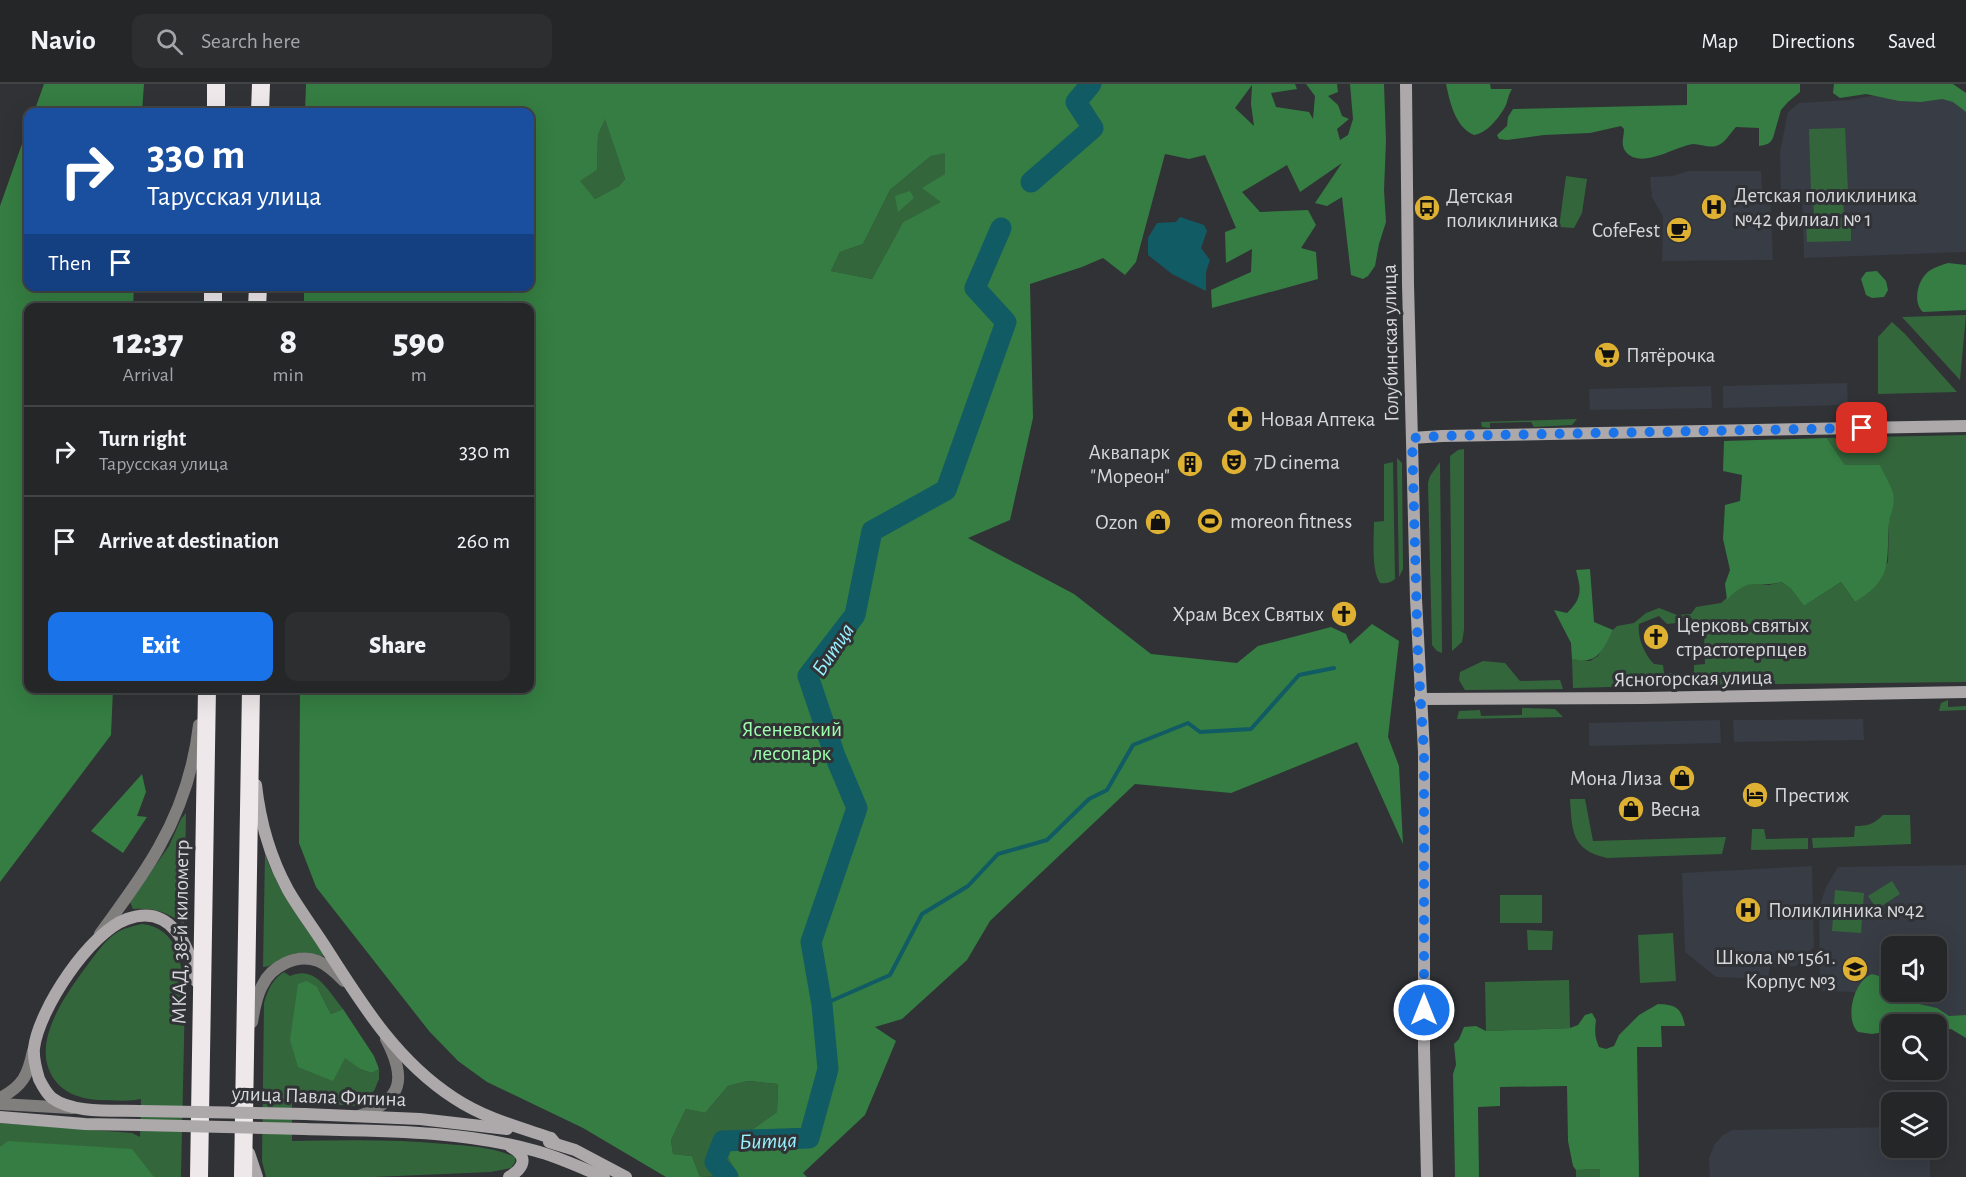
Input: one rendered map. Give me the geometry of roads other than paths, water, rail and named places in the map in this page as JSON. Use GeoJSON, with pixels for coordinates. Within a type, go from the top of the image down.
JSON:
{"type":"FeatureCollection","features":[{"type":"Feature","properties":{"kind":"highway"},"geometry":{"type":"LineString","coordinates":[[216,84],[216,108]]}},
{"type":"Feature","properties":{"kind":"highway"},"geometry":{"type":"LineString","coordinates":[[260,108],[261,84]]}},
{"type":"Feature","properties":{"kind":"highway","name":"МКАД, 38-й километр"},"geometry":{"type":"LineString","coordinates":[[199,1177],[206,693]]}},
{"type":"Feature","properties":{"kind":"highway"},"geometry":{"type":"LineString","coordinates":[[243,1177],[251,693]]}},
{"type":"Feature","properties":{"kind":"main road","name":"Голубинская улица"},"geometry":{"type":"LineString","coordinates":[[1406,84],[1417,646],[1424,763],[1424,1048],[1427,1177]]}},
{"type":"Feature","properties":{"kind":"main road"},"geometry":{"type":"LineString","coordinates":[[1412,438],[1966,426]]}},
{"type":"Feature","properties":{"kind":"main road","name":"Ясногорская улица"},"geometry":{"type":"LineString","coordinates":[[1420,699],[1537,700],[1966,692]]}},
{"type":"Feature","properties":{"kind":"main road"},"geometry":{"type":"LineString","coordinates":[[251,728],[257,795],[272,855],[288,889],[350,987],[381,1030],[418,1070],[453,1098],[479,1113],[551,1138],[556,1144]]}},
{"type":"Feature","properties":{"kind":"main road"},"geometry":{"type":"LineString","coordinates":[[86,1109],[62,1103],[51,1097],[42,1085],[35,1068],[33,1050],[41,1022],[55,994],[95,941],[113,926],[127,919],[152,916],[176,930],[187,947],[194,968],[198,993],[201,1051]]}},
{"type":"Feature","properties":{"kind":"main road"},"geometry":{"type":"LineString","coordinates":[[245,1095],[248,1149],[257,1177]]}},
{"type":"Feature","properties":{"kind":"main road","name":"улица Павла Фитина"},"geometry":{"type":"LineString","coordinates":[[86,1109],[305,1114],[470,1123],[505,1128],[575,1150],[626,1177]]}},
{"type":"Feature","properties":{"kind":"main road","name":"улица Павла Фитина"},"geometry":{"type":"LineString","coordinates":[[0,1118],[85,1124],[420,1133],[505,1143],[537,1151],[604,1177]]}},
{"type":"Feature","properties":{"kind":"main road"},"geometry":{"type":"LineString","coordinates":[[505,1143],[518,1151],[522,1157],[522,1165],[518,1172],[509,1177]]}},
{"type":"Feature","properties":{"kind":"street"},"geometry":{"type":"LineString","coordinates":[[95,941],[159,847],[175,813],[188,778],[205,693]]}},
{"type":"Feature","properties":{"kind":"street"},"geometry":{"type":"LineString","coordinates":[[245,1095],[256,1002],[263,984],[272,972],[283,964],[296,959],[308,958],[333,970],[350,987]]}},
{"type":"Feature","properties":{"kind":"street"},"geometry":{"type":"LineString","coordinates":[[359,1116],[385,1104],[398,1084],[399,1070],[381,1030]]}},
{"type":"Feature","properties":{"kind":"street"},"geometry":{"type":"LineString","coordinates":[[0,1098],[15,1090],[24,1080],[33,1050]]}},
{"type":"Feature","properties":{"kind":"street","name":"улица Павла Фитина"},"geometry":{"type":"LineString","coordinates":[[0,1104],[86,1109]]}},
{"type":"Feature","properties":{"kind":"water"},"geometry":{"type":"Polygon","coordinates":[[[1180,217],[1204,225],[1207,231],[1201,248],[1210,260],[1206,272],[1206,291],[1172,274],[1148,255],[1148,238],[1157,223],[1176,222],[1180,217]]]}},
{"type":"Feature","properties":{"kind":"waterway","name":"Битца"},"geometry":{"type":"LineString","coordinates":[[1031,182],[1093,128],[1076,102],[1091,84]]}},
{"type":"Feature","properties":{"kind":"waterway","name":"Битца"},"geometry":{"type":"LineString","coordinates":[[728,1177],[715,1162],[723,1141],[809,1138],[828,1069],[822,1005],[811,942],[857,808],[835,756],[808,676],[855,615],[872,531],[946,490],[1006,322],[975,288],[1001,228]]}},
{"type":"Feature","properties":{"kind":"waterway"},"geometry":{"type":"LineString","coordinates":[[822,1005],[890,975],[922,914],[968,886],[998,854],[1047,840],[1089,799],[1107,790],[1133,745],[1188,723],[1200,732],[1251,729],[1299,675],[1334,668]]}},
{"type":"Feature","properties":{"kind":"place","name":"Детская поликлиника №42 филиал № 1"},"geometry":{"type":"Point","coordinates":[1714,207]}},
{"type":"Feature","properties":{"kind":"place","name":"Детская поликлиника"},"geometry":{"type":"Point","coordinates":[1427,208]}},
{"type":"Feature","properties":{"kind":"place","name":"CofeFest"},"geometry":{"type":"Point","coordinates":[1679,230]}},
{"type":"Feature","properties":{"kind":"place","name":"Пятёрочка"},"geometry":{"type":"Point","coordinates":[1607,355]}},
{"type":"Feature","properties":{"kind":"place","name":"Новая Аптека"},"geometry":{"type":"Point","coordinates":[1240,419]}},
{"type":"Feature","properties":{"kind":"place","name":"7D cinema"},"geometry":{"type":"Point","coordinates":[1234,462]}},
{"type":"Feature","properties":{"kind":"place","name":"Аквапарк \"Мореон\""},"geometry":{"type":"Point","coordinates":[1190,464]}},
{"type":"Feature","properties":{"kind":"place","name":"moreon fitness"},"geometry":{"type":"Point","coordinates":[1210,521]}},
{"type":"Feature","properties":{"kind":"place","name":"Ozon"},"geometry":{"type":"Point","coordinates":[1158,522]}},
{"type":"Feature","properties":{"kind":"place","name":"Храм Всех Святых"},"geometry":{"type":"Point","coordinates":[1344,614]}},
{"type":"Feature","properties":{"kind":"place","name":"Церковь святых страстотерпцев"},"geometry":{"type":"Point","coordinates":[1656,637]}},
{"type":"Feature","properties":{"kind":"place","name":"Мона Лиза"},"geometry":{"type":"Point","coordinates":[1682,778]}},
{"type":"Feature","properties":{"kind":"place","name":"Престиж"},"geometry":{"type":"Point","coordinates":[1755,795]}},
{"type":"Feature","properties":{"kind":"place","name":"Весна"},"geometry":{"type":"Point","coordinates":[1631,809]}},
{"type":"Feature","properties":{"kind":"place","name":"Поликлиника №42"},"geometry":{"type":"Point","coordinates":[1748,910]}},
{"type":"Feature","properties":{"kind":"place","name":"Школа № 1561. Корпус №3"},"geometry":{"type":"Point","coordinates":[1855,969]}},
{"type":"Feature","properties":{"kind":"park label","name":"Ясеневский лесопарк"},"geometry":{"type":"Point","coordinates":[792,741]}}]}
